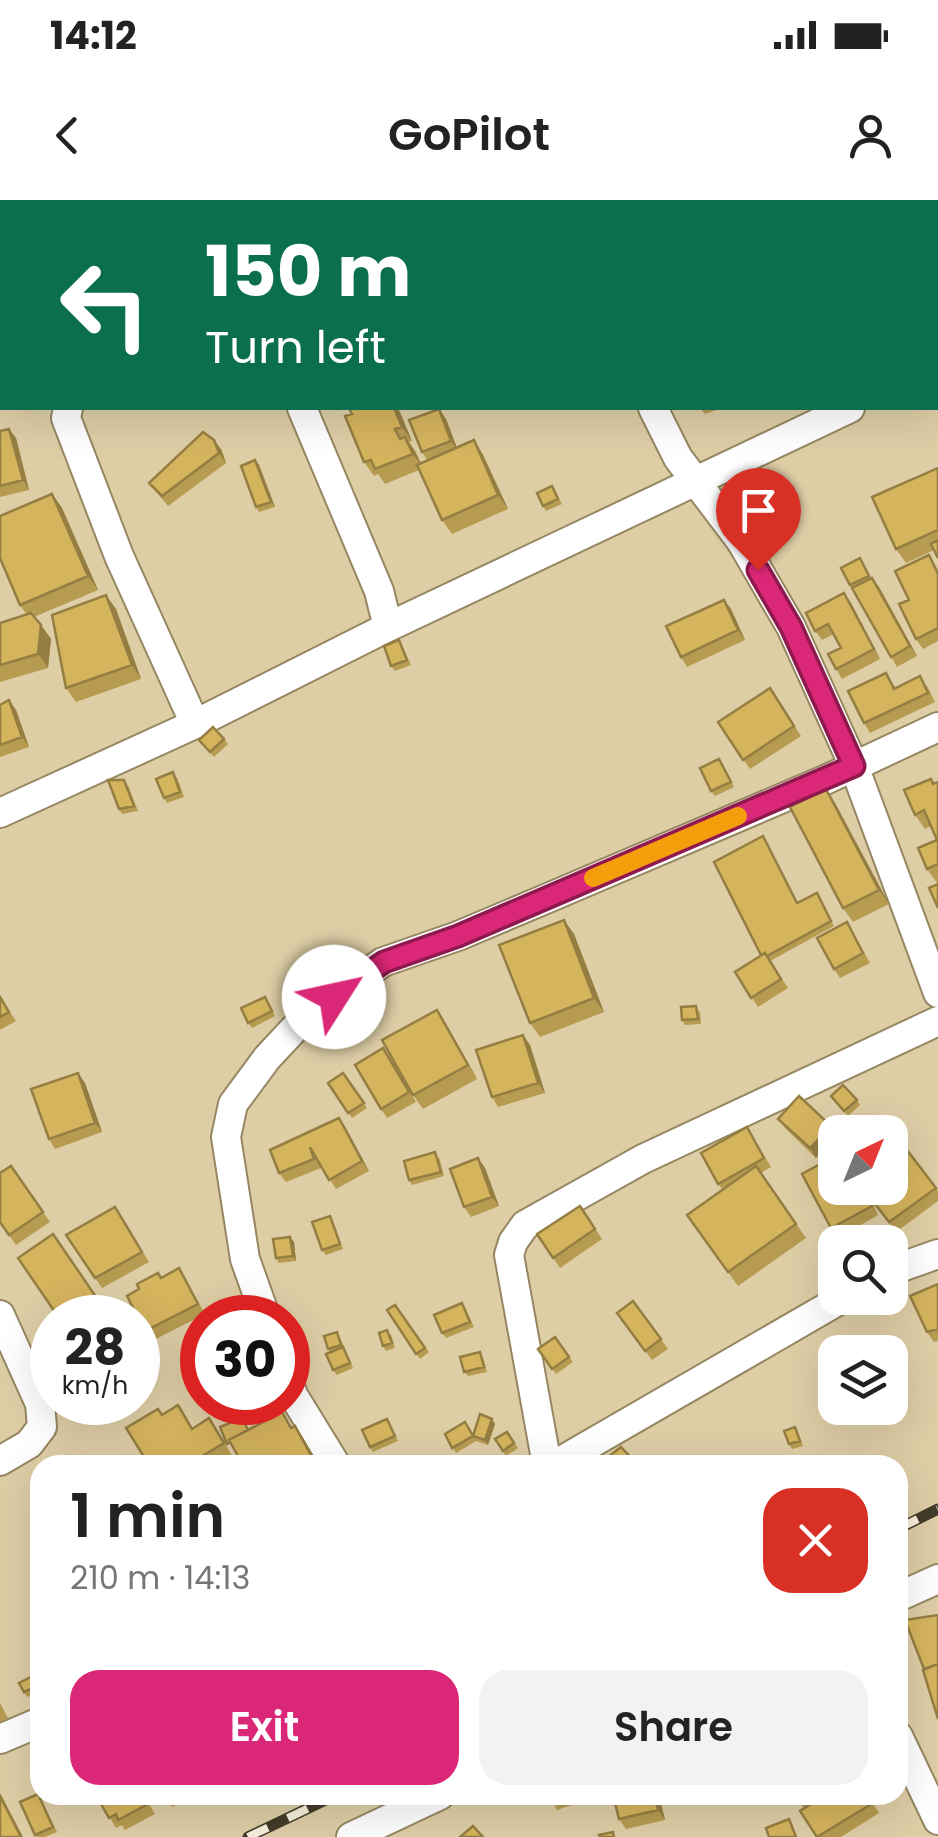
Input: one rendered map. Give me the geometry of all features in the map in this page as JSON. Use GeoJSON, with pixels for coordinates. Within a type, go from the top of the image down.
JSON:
{"type":"FeatureCollection","features":[{"type":"Feature","properties":{"kind":"street"},"geometry":{"type":"LineString","coordinates":[[68,410],[66,418],[119,556],[195,724]]}},
{"type":"Feature","properties":{"kind":"street"},"geometry":{"type":"LineString","coordinates":[[303,410],[378,592],[388,627]]}},
{"type":"Feature","properties":{"kind":"street"},"geometry":{"type":"LineString","coordinates":[[653,410],[678,458],[741,541],[791,627],[854,766],[938,993]]}},
{"type":"Feature","properties":{"kind":"street"},"geometry":{"type":"LineString","coordinates":[[0,814],[846,410]]}},
{"type":"Feature","properties":{"kind":"street"},"geometry":{"type":"LineString","coordinates":[[258,1295],[245,1259],[226,1137],[233,1104],[267,1058],[308,1014],[384,962],[458,936],[938,727]]}},
{"type":"Feature","properties":{"kind":"street"},"geometry":{"type":"LineString","coordinates":[[549,1455],[509,1255],[512,1242],[524,1225],[644,1159],[938,1021]]}},
{"type":"Feature","properties":{"kind":"street"},"geometry":{"type":"LineString","coordinates":[[908,1265],[938,1254]]}},
{"type":"Feature","properties":{"kind":"street"},"geometry":{"type":"LineString","coordinates":[[568,1455],[818,1312]]}},
{"type":"Feature","properties":{"kind":"street"},"geometry":{"type":"LineString","coordinates":[[0,1315],[40,1404],[42,1427],[30,1444],[0,1461]]}},
{"type":"Feature","properties":{"kind":"street"},"geometry":{"type":"LineString","coordinates":[[310,1422],[330,1455]]}},
{"type":"Feature","properties":{"kind":"street"},"geometry":{"type":"LineString","coordinates":[[908,1592],[938,1579]]}},
{"type":"Feature","properties":{"kind":"street"},"geometry":{"type":"LineString","coordinates":[[0,1739],[30,1726]]}},
{"type":"Feature","properties":{"kind":"street"},"geometry":{"type":"LineString","coordinates":[[908,1757],[938,1820]]}},
{"type":"Feature","properties":{"kind":"street"},"geometry":{"type":"LineString","coordinates":[[350,1837],[419,1805]]}},
{"type":"Feature","properties":{"kind":"building"},"geometry":{"type":"Polygon","coordinates":[[[350,410],[395,410],[402,427],[395,429],[400,439],[405,437],[413,454],[375,469],[371,460],[364,462],[345,416],[352,414],[350,410]]]}},
{"type":"Feature","properties":{"kind":"building"},"geometry":{"type":"Polygon","coordinates":[[[439,410],[451,441],[422,452],[409,420],[439,410]]]}},
{"type":"Feature","properties":{"kind":"building"},"geometry":{"type":"Polygon","coordinates":[[[9,429],[23,480],[0,486],[0,431],[9,429]]]}},
{"type":"Feature","properties":{"kind":"building"},"geometry":{"type":"Polygon","coordinates":[[[203,432],[214,440],[219,453],[162,496],[149,483],[203,432]]]}},
{"type":"Feature","properties":{"kind":"building"},"geometry":{"type":"Polygon","coordinates":[[[474,440],[498,495],[442,520],[417,465],[474,440]]]}},
{"type":"Feature","properties":{"kind":"building"},"geometry":{"type":"Polygon","coordinates":[[[255,460],[271,502],[256,507],[241,466],[255,460]]]}},
{"type":"Feature","properties":{"kind":"building"},"geometry":{"type":"Polygon","coordinates":[[[938,468],[938,530],[896,549],[872,497],[938,468]]]}},
{"type":"Feature","properties":{"kind":"building"},"geometry":{"type":"Polygon","coordinates":[[[552,486],[558,499],[543,506],[537,493],[552,486]]]}},
{"type":"Feature","properties":{"kind":"building"},"geometry":{"type":"Polygon","coordinates":[[[52,494],[88,576],[20,605],[0,558],[0,516],[52,494]]]}},
{"type":"Feature","properties":{"kind":"building"},"geometry":{"type":"Polygon","coordinates":[[[938,540],[938,558],[931,544],[938,540]]]}},
{"type":"Feature","properties":{"kind":"building"},"geometry":{"type":"Polygon","coordinates":[[[929,555],[938,574],[938,628],[916,639],[899,604],[909,600],[895,571],[929,555]]]}},
{"type":"Feature","properties":{"kind":"building"},"geometry":{"type":"Polygon","coordinates":[[[860,558],[869,576],[850,585],[841,568],[860,558]]]}},
{"type":"Feature","properties":{"kind":"building"},"geometry":{"type":"Polygon","coordinates":[[[872,578],[910,646],[891,657],[852,588],[872,578]]]}},
{"type":"Feature","properties":{"kind":"building"},"geometry":{"type":"Polygon","coordinates":[[[844,593],[874,649],[836,669],[828,654],[841,648],[828,624],[815,631],[806,613],[844,593]]]}},
{"type":"Feature","properties":{"kind":"building"},"geometry":{"type":"Polygon","coordinates":[[[106,595],[132,665],[66,688],[52,615],[106,595]]]}},
{"type":"Feature","properties":{"kind":"building"},"geometry":{"type":"Polygon","coordinates":[[[724,600],[738,630],[681,657],[666,626],[724,600]]]}},
{"type":"Feature","properties":{"kind":"building"},"geometry":{"type":"Polygon","coordinates":[[[31,613],[41,625],[38,654],[0,665],[0,623],[31,613]]]}},
{"type":"Feature","properties":{"kind":"building"},"geometry":{"type":"Polygon","coordinates":[[[399,640],[407,660],[391,666],[384,646],[399,640]]]}},
{"type":"Feature","properties":{"kind":"building"},"geometry":{"type":"Polygon","coordinates":[[[886,673],[894,689],[920,676],[928,693],[864,723],[848,691],[886,673]]]}},
{"type":"Feature","properties":{"kind":"building"},"geometry":{"type":"Polygon","coordinates":[[[770,688],[794,726],[743,760],[718,722],[770,688]]]}},
{"type":"Feature","properties":{"kind":"building"},"geometry":{"type":"Polygon","coordinates":[[[9,700],[22,737],[0,745],[0,705],[9,700]]]}},
{"type":"Feature","properties":{"kind":"building"},"geometry":{"type":"Polygon","coordinates":[[[213,727],[224,739],[210,752],[199,740],[213,727]]]}},
{"type":"Feature","properties":{"kind":"building"},"geometry":{"type":"Polygon","coordinates":[[[719,759],[731,782],[711,791],[700,768],[719,759]]]}},
{"type":"Feature","properties":{"kind":"building"},"geometry":{"type":"Polygon","coordinates":[[[173,772],[180,792],[164,798],[156,779],[173,772]]]}},
{"type":"Feature","properties":{"kind":"building"},"geometry":{"type":"Polygon","coordinates":[[[931,779],[933,784],[938,782],[938,864],[927,869],[918,848],[937,840],[924,810],[915,815],[904,790],[931,779]]]}},
{"type":"Feature","properties":{"kind":"building"},"geometry":{"type":"Polygon","coordinates":[[[108,780],[124,780],[134,806],[119,809],[108,780]]]}},
{"type":"Feature","properties":{"kind":"building"},"geometry":{"type":"Polygon","coordinates":[[[826,789],[879,890],[843,908],[790,807],[826,789]]]}},
{"type":"Feature","properties":{"kind":"building"},"geometry":{"type":"Polygon","coordinates":[[[763,836],[797,903],[817,893],[831,921],[767,956],[761,955],[714,862],[763,836]]]}},
{"type":"Feature","properties":{"kind":"building"},"geometry":{"type":"Polygon","coordinates":[[[938,884],[938,908],[929,888],[938,884]]]}},
{"type":"Feature","properties":{"kind":"building"},"geometry":{"type":"Polygon","coordinates":[[[564,920],[594,998],[530,1023],[499,945],[564,920]]]}},
{"type":"Feature","properties":{"kind":"building"},"geometry":{"type":"Polygon","coordinates":[[[847,922],[863,953],[834,969],[817,938],[847,922]]]}},
{"type":"Feature","properties":{"kind":"building"},"geometry":{"type":"Polygon","coordinates":[[[765,953],[781,979],[751,998],[735,972],[765,953]]]}},
{"type":"Feature","properties":{"kind":"building"},"geometry":{"type":"Polygon","coordinates":[[[0,997],[9,1012],[0,1017],[0,997]]]}},
{"type":"Feature","properties":{"kind":"building"},"geometry":{"type":"Polygon","coordinates":[[[265,997],[272,1011],[248,1023],[241,1008],[265,997]]]}},
{"type":"Feature","properties":{"kind":"building"},"geometry":{"type":"Polygon","coordinates":[[[696,1006],[698,1019],[682,1020],[681,1007],[696,1006]]]}},
{"type":"Feature","properties":{"kind":"building"},"geometry":{"type":"Polygon","coordinates":[[[437,1010],[468,1065],[413,1095],[382,1040],[437,1010]]]}},
{"type":"Feature","properties":{"kind":"building"},"geometry":{"type":"Polygon","coordinates":[[[523,1035],[538,1083],[492,1097],[476,1050],[523,1035]]]}},
{"type":"Feature","properties":{"kind":"building"},"geometry":{"type":"Polygon","coordinates":[[[383,1048],[409,1092],[381,1109],[355,1065],[383,1048]]]}},
{"type":"Feature","properties":{"kind":"building"},"geometry":{"type":"Polygon","coordinates":[[[78,1073],[95,1123],[49,1139],[31,1089],[78,1073]]]}},
{"type":"Feature","properties":{"kind":"building"},"geometry":{"type":"Polygon","coordinates":[[[343,1073],[364,1103],[348,1113],[328,1083],[343,1073]]]}},
{"type":"Feature","properties":{"kind":"building"},"geometry":{"type":"Polygon","coordinates":[[[843,1085],[857,1100],[844,1111],[831,1096],[843,1085]]]}},
{"type":"Feature","properties":{"kind":"building"},"geometry":{"type":"Polygon","coordinates":[[[799,1096],[819,1115],[818,1140],[810,1148],[778,1119],[799,1096]]]}},
{"type":"Feature","properties":{"kind":"building"},"geometry":{"type":"Polygon","coordinates":[[[339,1118],[362,1161],[329,1180],[310,1147],[314,1159],[279,1173],[270,1150],[339,1118]]]}},
{"type":"Feature","properties":{"kind":"building"},"geometry":{"type":"Polygon","coordinates":[[[747,1127],[764,1158],[718,1184],[701,1153],[747,1127]]]}},
{"type":"Feature","properties":{"kind":"building"},"geometry":{"type":"Polygon","coordinates":[[[908,1151],[936,1188],[889,1222],[876,1205],[908,1205],[908,1151]]]}},
{"type":"Feature","properties":{"kind":"building"},"geometry":{"type":"Polygon","coordinates":[[[435,1152],[441,1172],[409,1180],[404,1161],[435,1152]]]}},
{"type":"Feature","properties":{"kind":"building"},"geometry":{"type":"Polygon","coordinates":[[[478,1158],[492,1197],[464,1207],[450,1169],[478,1158]]]}},
{"type":"Feature","properties":{"kind":"building"},"geometry":{"type":"Polygon","coordinates":[[[818,1165],[818,1204],[802,1174],[818,1165]]]}},
{"type":"Feature","properties":{"kind":"building"},"geometry":{"type":"Polygon","coordinates":[[[11,1166],[43,1212],[9,1235],[0,1222],[0,1173],[11,1166]]]}},
{"type":"Feature","properties":{"kind":"building"},"geometry":{"type":"Polygon","coordinates":[[[756,1166],[796,1224],[728,1272],[687,1215],[756,1166]]]}},
{"type":"Feature","properties":{"kind":"building"},"geometry":{"type":"Polygon","coordinates":[[[819,1205],[872,1205],[837,1225],[829,1225],[819,1205]]]}},
{"type":"Feature","properties":{"kind":"building"},"geometry":{"type":"Polygon","coordinates":[[[580,1206],[595,1229],[553,1258],[537,1234],[580,1206]]]}},
{"type":"Feature","properties":{"kind":"building"},"geometry":{"type":"Polygon","coordinates":[[[115,1207],[142,1252],[95,1278],[66,1235],[115,1207]]]}},
{"type":"Feature","properties":{"kind":"building"},"geometry":{"type":"Polygon","coordinates":[[[330,1216],[340,1244],[322,1250],[312,1222],[330,1216]]]}},
{"type":"Feature","properties":{"kind":"building"},"geometry":{"type":"Polygon","coordinates":[[[53,1234],[95,1295],[43,1295],[18,1258],[53,1234]]]}},
{"type":"Feature","properties":{"kind":"building"},"geometry":{"type":"Polygon","coordinates":[[[290,1237],[293,1256],[276,1258],[273,1239],[290,1237]]]}},
{"type":"Feature","properties":{"kind":"building"},"geometry":{"type":"Polygon","coordinates":[[[179,1268],[193,1295],[180,1295],[180,1313],[160,1323],[160,1295],[129,1295],[139,1289],[137,1284],[158,1273],[161,1278],[179,1268]]]}},
{"type":"Feature","properties":{"kind":"building"},"geometry":{"type":"Polygon","coordinates":[[[938,1284],[938,1329],[927,1332],[910,1296],[938,1284]]]}},
{"type":"Feature","properties":{"kind":"building"},"geometry":{"type":"Polygon","coordinates":[[[633,1301],[661,1339],[645,1351],[617,1313],[633,1301]]]}},
{"type":"Feature","properties":{"kind":"building"},"geometry":{"type":"Polygon","coordinates":[[[462,1303],[470,1322],[442,1333],[434,1315],[462,1303]]]}},
{"type":"Feature","properties":{"kind":"building"},"geometry":{"type":"Polygon","coordinates":[[[395,1305],[425,1348],[416,1354],[387,1310],[395,1305]]]}},
{"type":"Feature","properties":{"kind":"building"},"geometry":{"type":"Polygon","coordinates":[[[387,1330],[392,1343],[383,1346],[379,1333],[387,1330]]]}},
{"type":"Feature","properties":{"kind":"building"},"geometry":{"type":"Polygon","coordinates":[[[337,1332],[341,1345],[328,1349],[324,1336],[337,1332]]]}},
{"type":"Feature","properties":{"kind":"building"},"geometry":{"type":"Polygon","coordinates":[[[555,1337],[569,1357],[552,1369],[538,1349],[555,1337]]]}},
{"type":"Feature","properties":{"kind":"building"},"geometry":{"type":"Polygon","coordinates":[[[343,1347],[350,1363],[333,1370],[326,1354],[343,1347]]]}},
{"type":"Feature","properties":{"kind":"building"},"geometry":{"type":"Polygon","coordinates":[[[480,1352],[484,1367],[464,1372],[460,1357],[480,1352]]]}},
{"type":"Feature","properties":{"kind":"building"},"geometry":{"type":"Polygon","coordinates":[[[178,1405],[180,1425],[190,1425],[192,1429],[213,1425],[224,1443],[204,1455],[143,1455],[126,1428],[160,1425],[160,1412],[162,1415],[178,1405]]]}},
{"type":"Feature","properties":{"kind":"building"},"geometry":{"type":"Polygon","coordinates":[[[480,1414],[492,1419],[485,1440],[473,1436],[480,1414]]]}},
{"type":"Feature","properties":{"kind":"building"},"geometry":{"type":"Polygon","coordinates":[[[387,1419],[395,1436],[370,1447],[362,1430],[387,1419]]]}},
{"type":"Feature","properties":{"kind":"building"},"geometry":{"type":"Polygon","coordinates":[[[465,1422],[473,1436],[452,1448],[445,1434],[465,1422]]]}},
{"type":"Feature","properties":{"kind":"building"},"geometry":{"type":"Polygon","coordinates":[[[246,1425],[248,1430],[227,1444],[220,1427],[246,1425]]]}},
{"type":"Feature","properties":{"kind":"building"},"geometry":{"type":"Polygon","coordinates":[[[257,1425],[289,1425],[295,1426],[311,1455],[237,1455],[229,1440],[257,1425]]]}},
{"type":"Feature","properties":{"kind":"building"},"geometry":{"type":"Polygon","coordinates":[[[795,1427],[800,1441],[789,1444],[784,1431],[795,1427]]]}},
{"type":"Feature","properties":{"kind":"building"},"geometry":{"type":"Polygon","coordinates":[[[507,1432],[514,1443],[503,1451],[495,1439],[507,1432]]]}},
{"type":"Feature","properties":{"kind":"building"},"geometry":{"type":"Polygon","coordinates":[[[621,1447],[629,1455],[611,1455],[621,1447]]]}},
{"type":"Feature","properties":{"kind":"building"},"geometry":{"type":"Polygon","coordinates":[[[938,1615],[938,1664],[924,1669],[908,1620],[938,1615]]]}},
{"type":"Feature","properties":{"kind":"building"},"geometry":{"type":"Polygon","coordinates":[[[938,1664],[938,1719],[923,1670],[938,1664]]]}},
{"type":"Feature","properties":{"kind":"building"},"geometry":{"type":"Polygon","coordinates":[[[30,1678],[30,1689],[24,1692],[19,1683],[30,1678]]]}},
{"type":"Feature","properties":{"kind":"building"},"geometry":{"type":"Polygon","coordinates":[[[0,1796],[21,1837],[0,1837],[0,1796]]]}},
{"type":"Feature","properties":{"kind":"building"},"geometry":{"type":"Polygon","coordinates":[[[30,1798],[30,1805],[43,1805],[53,1827],[35,1835],[20,1802],[30,1798]]]}},
{"type":"Feature","properties":{"kind":"building"},"geometry":{"type":"Polygon","coordinates":[[[102,1805],[146,1805],[118,1820],[116,1814],[109,1818],[102,1805]]]}},
{"type":"Feature","properties":{"kind":"building"},"geometry":{"type":"Polygon","coordinates":[[[616,1805],[657,1805],[658,1810],[619,1819],[616,1805]]]}},
{"type":"Feature","properties":{"kind":"building"},"geometry":{"type":"Polygon","coordinates":[[[810,1805],[870,1805],[817,1837],[800,1811],[810,1805]]]}},
{"type":"Feature","properties":{"kind":"building"},"geometry":{"type":"Polygon","coordinates":[[[789,1819],[796,1837],[769,1837],[766,1828],[789,1819]]]}},
{"type":"Feature","properties":{"kind":"building"},"geometry":{"type":"Polygon","coordinates":[[[473,1826],[483,1837],[460,1837],[473,1826]]]}},
{"type":"Feature","properties":{"kind":"railway"},"geometry":{"type":"LineString","coordinates":[[908,1524],[938,1509]]}},
{"type":"Feature","properties":{"kind":"railway"},"geometry":{"type":"LineString","coordinates":[[248,1837],[315,1805]]}},
{"type":"Feature","properties":{"kind":"slow traffic"},"geometry":{"type":"LineString","coordinates":[[593,878],[738,816]]}},
{"type":"Feature","properties":{"kind":"route"},"geometry":{"type":"LineString","coordinates":[[334,997],[384,962],[458,936],[854,766],[791,627],[758,570]]}}]}
